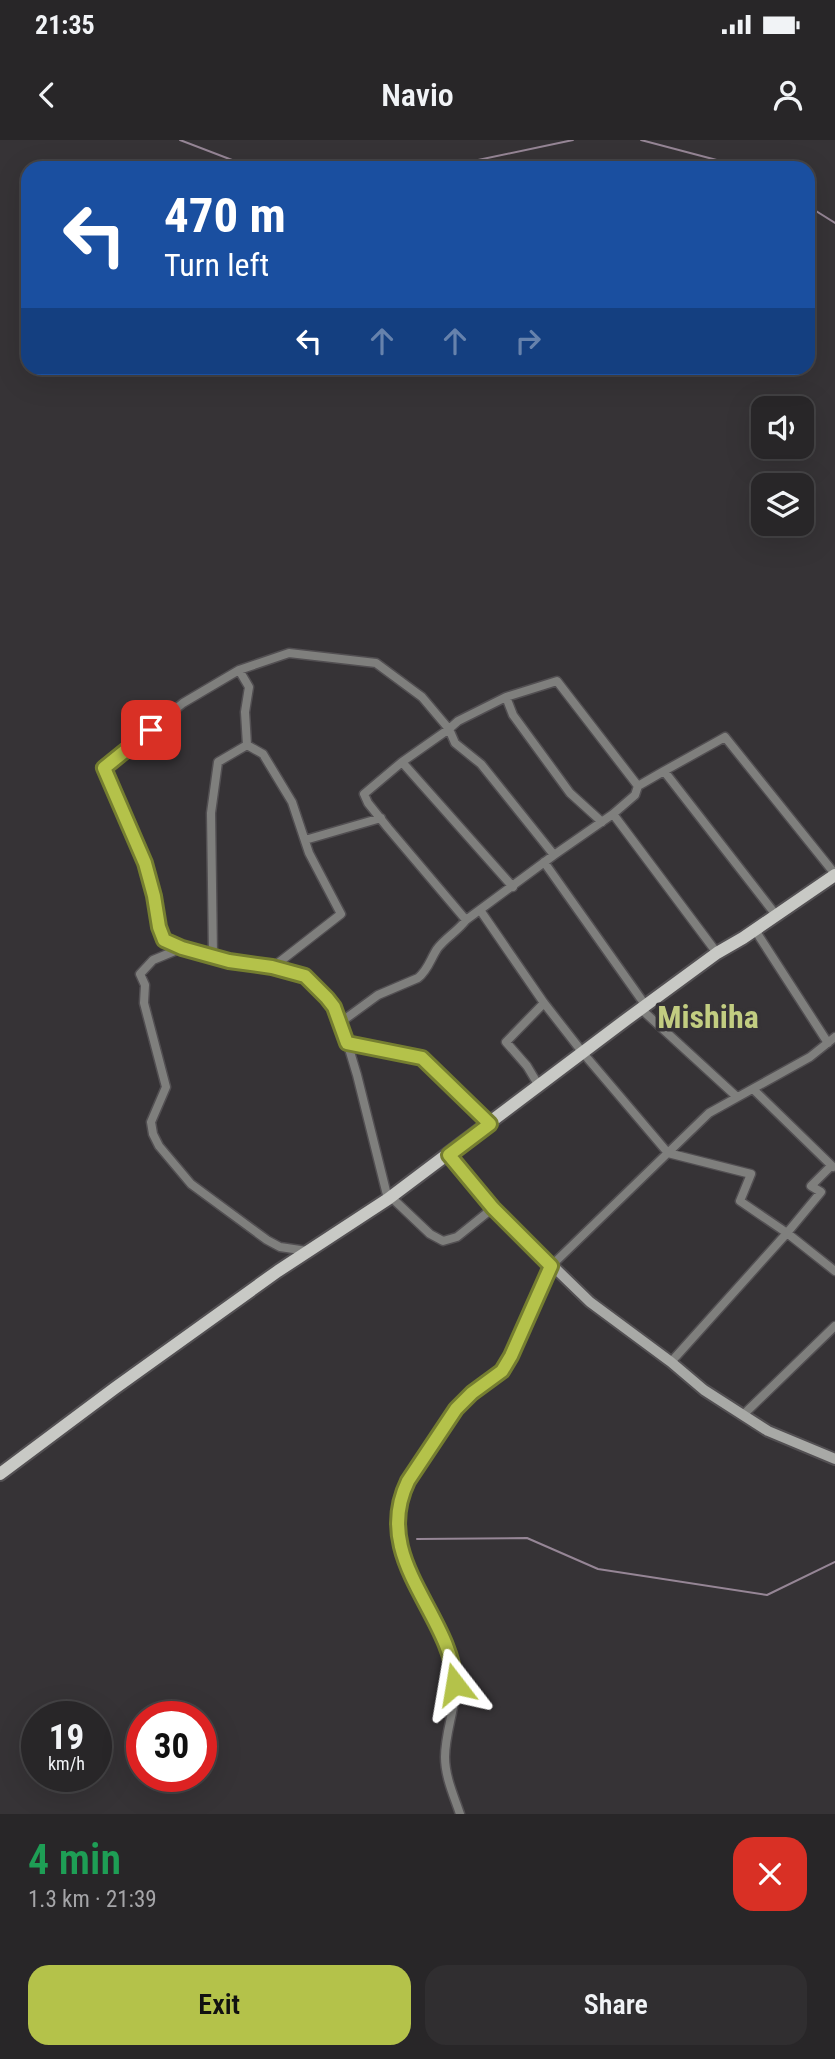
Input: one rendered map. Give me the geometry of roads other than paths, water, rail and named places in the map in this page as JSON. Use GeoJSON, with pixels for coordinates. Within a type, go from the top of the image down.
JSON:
{"type":"FeatureCollection","features":[{"type":"Feature","properties":{"kind":"main road"},"geometry":{"type":"LineString","coordinates":[[0,1474],[307,1251],[390,1198],[717,953],[835,874]]}},
{"type":"Feature","properties":{"kind":"street"},"geometry":{"type":"LineString","coordinates":[[493,1208],[457,1237],[443,1241],[430,1234],[390,1198],[341,1022],[327,998],[305,976],[272,967],[229,961],[164,940],[145,863],[104,768],[183,703],[239,670],[289,653],[376,663],[422,696],[449,729],[455,743],[481,764],[554,855]]}},
{"type":"Feature","properties":{"kind":"street"},"geometry":{"type":"LineString","coordinates":[[239,670],[249,687],[244,712],[247,745]]}},
{"type":"Feature","properties":{"kind":"street"},"geometry":{"type":"LineString","coordinates":[[466,920],[380,818],[364,794],[402,762],[458,721],[506,697],[557,681],[638,786]]}},
{"type":"Feature","properties":{"kind":"street"},"geometry":{"type":"LineString","coordinates":[[506,697],[513,715],[570,793],[602,822]]}},
{"type":"Feature","properties":{"kind":"street"},"geometry":{"type":"LineString","coordinates":[[341,1022],[378,995],[423,974],[438,948],[459,930],[466,920],[613,814],[635,795],[638,786],[725,737],[835,874]]}},
{"type":"Feature","properties":{"kind":"street"},"geometry":{"type":"LineString","coordinates":[[247,745],[263,754],[292,802],[309,853],[341,914],[272,967]]}},
{"type":"Feature","properties":{"kind":"street"},"geometry":{"type":"LineString","coordinates":[[213,956],[211,813],[218,762],[247,745]]}},
{"type":"Feature","properties":{"kind":"street"},"geometry":{"type":"LineString","coordinates":[[402,762],[513,887]]}},
{"type":"Feature","properties":{"kind":"street"},"geometry":{"type":"LineString","coordinates":[[664,771],[776,915]]}},
{"type":"Feature","properties":{"kind":"street"},"geometry":{"type":"LineString","coordinates":[[613,814],[717,953]]}},
{"type":"Feature","properties":{"kind":"street"},"geometry":{"type":"LineString","coordinates":[[305,840],[380,818]]}},
{"type":"Feature","properties":{"kind":"street"},"geometry":{"type":"LineString","coordinates":[[544,862],[643,1007],[737,1097]]}},
{"type":"Feature","properties":{"kind":"street"},"geometry":{"type":"LineString","coordinates":[[480,909],[544,1003],[668,1153],[751,1174],[740,1201],[787,1233],[835,1271]]}},
{"type":"Feature","properties":{"kind":"street"},"geometry":{"type":"LineString","coordinates":[[460,1814],[446,1773],[445,1757],[455,1697],[454,1670],[443,1640],[416,1588],[402,1553],[399,1515],[402,1493],[456,1409],[472,1393],[502,1371],[551,1266],[709,1113],[810,1057],[832,1040],[755,929]]}},
{"type":"Feature","properties":{"kind":"street"},"geometry":{"type":"LineString","coordinates":[[182,948],[153,960],[140,974],[145,985],[144,1003],[166,1087],[151,1122],[153,1134],[159,1146],[191,1184],[280,1247],[307,1251]]}},
{"type":"Feature","properties":{"kind":"street"},"geometry":{"type":"LineString","coordinates":[[539,1086],[527,1066],[506,1042],[544,1003]]}},
{"type":"Feature","properties":{"kind":"street"},"geometry":{"type":"LineString","coordinates":[[347,1043],[422,1058],[490,1124]]}},
{"type":"Feature","properties":{"kind":"street"},"geometry":{"type":"LineString","coordinates":[[671,1362],[787,1233],[821,1192],[811,1186],[833,1167],[752,1089]]}},
{"type":"Feature","properties":{"kind":"street"},"geometry":{"type":"LineString","coordinates":[[449,1155],[493,1208],[590,1302],[704,1390],[768,1431],[835,1459]]}},
{"type":"Feature","properties":{"kind":"street"},"geometry":{"type":"LineString","coordinates":[[744,1415],[835,1326]]}},
{"type":"Feature","properties":{"kind":"waterway"},"geometry":{"type":"LineString","coordinates":[[180,140],[235,161]]}},
{"type":"Feature","properties":{"kind":"waterway"},"geometry":{"type":"LineString","coordinates":[[473,161],[573,140]]}},
{"type":"Feature","properties":{"kind":"waterway"},"geometry":{"type":"LineString","coordinates":[[641,140],[720,161]]}},
{"type":"Feature","properties":{"kind":"waterway"},"geometry":{"type":"LineString","coordinates":[[815,210],[835,223]]}},
{"type":"Feature","properties":{"kind":"waterway"},"geometry":{"type":"LineString","coordinates":[[417,1539],[527,1538],[598,1569],[767,1595],[835,1562]]}},
{"type":"Feature","properties":{"kind":"district","name":"Mishiha"},"geometry":{"type":"Point","coordinates":[708,1017]}}]}
